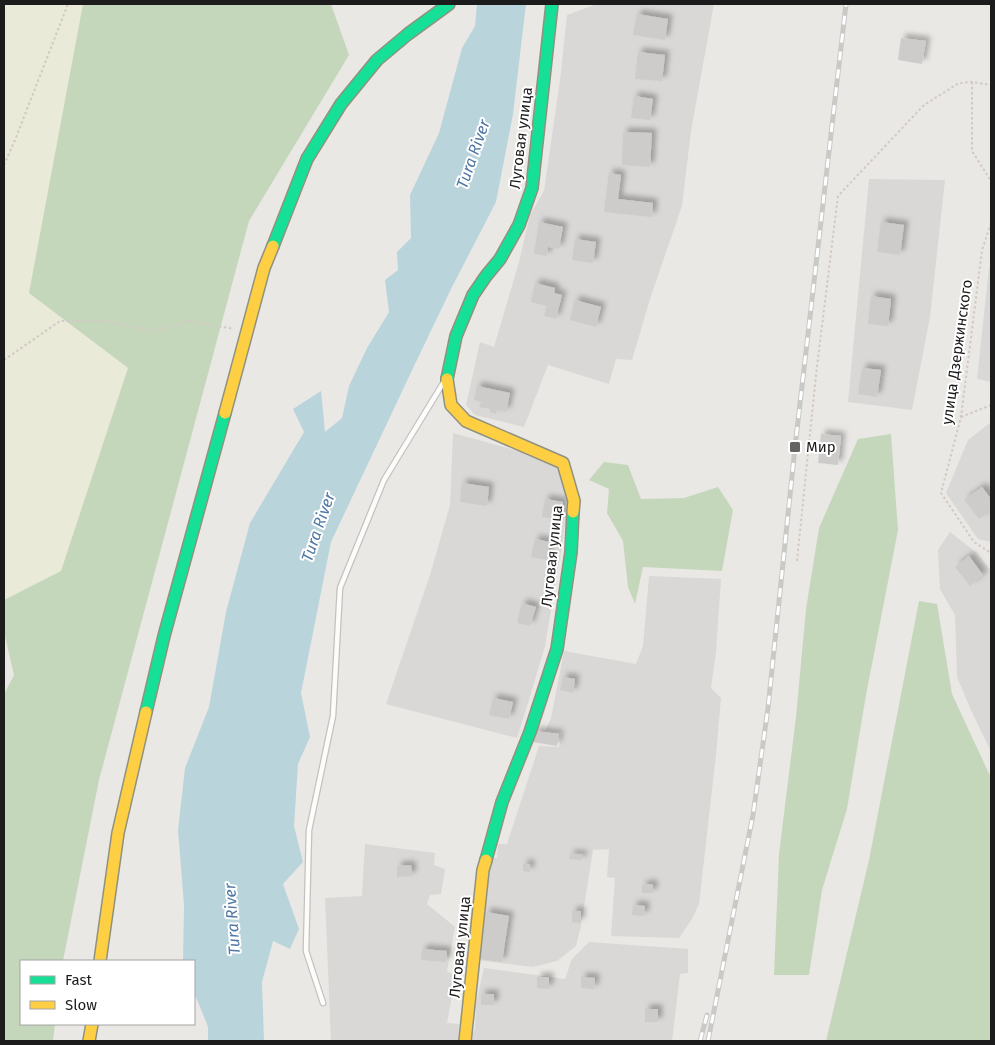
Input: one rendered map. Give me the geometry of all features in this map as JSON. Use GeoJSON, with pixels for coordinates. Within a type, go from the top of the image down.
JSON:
{"type":"FeatureCollection","features":[{"type":"Feature","properties":{"kind":"street"},"geometry":{"type":"LineString","coordinates":[[100,960],[118,832],[164,636],[264,268],[307,159],[341,104],[377,60],[449,4]]}},
{"type":"Feature","properties":{"kind":"street","name":"Луговая улица"},"geometry":{"type":"LineString","coordinates":[[465,1041],[483,870],[502,802],[530,732],[557,649],[570,552],[574,501],[563,463],[466,421],[451,405],[446,377],[456,336],[473,295],[500,259],[519,225],[532,188],[552,4]]}},
{"type":"Feature","properties":{"kind":"street"},"geometry":{"type":"LineString","coordinates":[[90,1041],[92,1025]]}},
{"type":"Feature","properties":{"kind":"lane"},"geometry":{"type":"LineString","coordinates":[[323,1003],[306,951],[309,830],[333,716],[340,588],[384,480],[446,377]]}},
{"type":"Feature","properties":{"kind":"path"},"geometry":{"type":"LineString","coordinates":[[4,165],[68,4]]}},
{"type":"Feature","properties":{"kind":"path"},"geometry":{"type":"LineString","coordinates":[[972,82],[972,151],[991,181]]}},
{"type":"Feature","properties":{"kind":"path"},"geometry":{"type":"LineString","coordinates":[[796,561],[838,196],[924,106],[959,83],[991,84]]}},
{"type":"Feature","properties":{"kind":"path","name":"улица Дзержинского"},"geometry":{"type":"LineString","coordinates":[[991,223],[982,250],[962,417],[941,493],[974,542],[991,554]]}},
{"type":"Feature","properties":{"kind":"path"},"geometry":{"type":"LineString","coordinates":[[4,360],[60,321],[103,321],[154,331],[190,321],[247,331]]}},
{"type":"Feature","properties":{"kind":"path"},"geometry":{"type":"LineString","coordinates":[[962,417],[991,405]]}},
{"type":"Feature","properties":{"kind":"shaded area"},"geometry":{"type":"Polygon","coordinates":[[[597,4],[714,4],[691,131],[682,206],[650,299],[632,360],[616,359],[609,384],[548,365],[524,427],[475,415],[466,405],[480,342],[494,347],[519,262],[530,215],[544,191],[567,15],[597,4]]]}},
{"type":"Feature","properties":{"kind":"shaded area"},"geometry":{"type":"Polygon","coordinates":[[[869,179],[945,180],[930,317],[912,410],[848,402],[869,179]]]}},
{"type":"Feature","properties":{"kind":"shaded area"},"geometry":{"type":"Polygon","coordinates":[[[989,268],[991,269],[991,382],[977,379],[989,268]]]}},
{"type":"Feature","properties":{"kind":"shaded area"},"geometry":{"type":"Polygon","coordinates":[[[991,422],[991,542],[978,539],[946,493],[968,440],[991,422]]]}},
{"type":"Feature","properties":{"kind":"shaded area"},"geometry":{"type":"Polygon","coordinates":[[[453,433],[518,451],[561,466],[569,504],[545,646],[517,738],[386,704],[430,575],[450,505],[453,433]]]}},
{"type":"Feature","properties":{"kind":"shaded area"},"geometry":{"type":"Polygon","coordinates":[[[950,532],[977,553],[991,571],[991,752],[957,677],[955,615],[940,589],[938,550],[950,532]]]}},
{"type":"Feature","properties":{"kind":"shaded area"},"geometry":{"type":"Polygon","coordinates":[[[649,576],[721,579],[716,652],[711,688],[721,698],[699,904],[692,919],[679,938],[611,936],[615,878],[607,877],[609,849],[593,850],[576,946],[557,961],[533,967],[477,960],[489,858],[497,858],[498,844],[507,844],[539,746],[559,747],[562,732],[545,731],[551,718],[564,651],[636,664],[643,646],[649,576]]]}},
{"type":"Feature","properties":{"kind":"shaded area"},"geometry":{"type":"Polygon","coordinates":[[[365,844],[435,853],[434,865],[445,869],[441,894],[430,895],[427,904],[455,927],[447,972],[456,974],[447,1023],[459,1024],[458,1041],[331,1041],[325,898],[362,896],[365,844]]]}},
{"type":"Feature","properties":{"kind":"shaded area"},"geometry":{"type":"Polygon","coordinates":[[[589,942],[688,949],[688,973],[680,974],[672,1041],[470,1041],[471,1034],[475,1030],[476,1003],[484,968],[565,979],[572,959],[589,942]]]}},
{"type":"Feature","properties":{"kind":"green space"},"geometry":{"type":"Polygon","coordinates":[[[4,4],[83,4],[29,293],[128,368],[61,571],[4,600],[4,4]]]}},
{"type":"Feature","properties":{"kind":"green space"},"geometry":{"type":"Polygon","coordinates":[[[83,4],[331,4],[349,55],[249,221],[99,780],[63,960],[20,960],[20,1025],[55,1025],[53,1041],[4,1041],[4,694],[14,675],[4,632],[4,600],[61,571],[128,368],[29,293],[83,4]]]}},
{"type":"Feature","properties":{"kind":"green space"},"geometry":{"type":"Polygon","coordinates":[[[891,434],[898,530],[866,695],[847,809],[822,890],[809,975],[774,975],[779,854],[796,717],[806,609],[819,528],[858,439],[891,434]]]}},
{"type":"Feature","properties":{"kind":"green space"},"geometry":{"type":"Polygon","coordinates":[[[604,462],[628,465],[641,499],[684,498],[718,487],[733,510],[722,571],[643,567],[635,604],[628,587],[623,541],[607,513],[609,489],[589,480],[604,462]]]}},
{"type":"Feature","properties":{"kind":"green space"},"geometry":{"type":"Polygon","coordinates":[[[919,601],[937,604],[952,694],[991,778],[991,1041],[826,1041],[869,860],[919,601]]]}},
{"type":"Feature","properties":{"kind":"water","name":"Tura River"},"geometry":{"type":"Polygon","coordinates":[[[477,4],[526,4],[513,114],[496,202],[452,287],[331,542],[301,693],[310,737],[298,764],[294,826],[303,862],[283,884],[299,929],[290,949],[273,941],[262,982],[264,1041],[208,1041],[208,1027],[195,994],[195,960],[183,960],[184,905],[178,830],[185,768],[209,707],[226,612],[250,523],[304,432],[293,409],[321,391],[325,432],[342,418],[349,386],[367,348],[389,312],[385,280],[398,270],[397,252],[411,238],[410,195],[439,133],[462,48],[475,26],[477,4]]]}},
{"type":"Feature","properties":{"kind":"building"},"geometry":{"type":"Polygon","coordinates":[[[637,14],[668,19],[665,40],[633,35],[637,14]]]}},
{"type":"Feature","properties":{"kind":"building"},"geometry":{"type":"Polygon","coordinates":[[[901,38],[926,41],[922,64],[898,60],[901,38]]]}},
{"type":"Feature","properties":{"kind":"building"},"geometry":{"type":"Polygon","coordinates":[[[638,52],[665,55],[662,81],[635,79],[638,52]]]}},
{"type":"Feature","properties":{"kind":"building"},"geometry":{"type":"Polygon","coordinates":[[[634,96],[653,99],[650,120],[631,118],[634,96]]]}},
{"type":"Feature","properties":{"kind":"building"},"geometry":{"type":"Polygon","coordinates":[[[623,132],[652,133],[650,167],[622,165],[623,132]]]}},
{"type":"Feature","properties":{"kind":"building"},"geometry":{"type":"Polygon","coordinates":[[[609,173],[621,175],[618,199],[653,203],[652,217],[604,212],[609,173]]]}},
{"type":"Feature","properties":{"kind":"building"},"geometry":{"type":"Polygon","coordinates":[[[539,222],[563,227],[559,249],[548,247],[547,256],[534,254],[539,222]]]}},
{"type":"Feature","properties":{"kind":"building"},"geometry":{"type":"Polygon","coordinates":[[[881,222],[904,225],[900,255],[877,252],[881,222]]]}},
{"type":"Feature","properties":{"kind":"building"},"geometry":{"type":"Polygon","coordinates":[[[575,239],[596,242],[593,263],[572,260],[575,239]]]}},
{"type":"Feature","properties":{"kind":"building"},"geometry":{"type":"Polygon","coordinates":[[[535,283],[555,288],[554,293],[562,295],[556,319],[544,316],[547,306],[531,302],[535,283]]]}},
{"type":"Feature","properties":{"kind":"building"},"geometry":{"type":"Polygon","coordinates":[[[871,296],[891,299],[888,326],[868,324],[871,296]]]}},
{"type":"Feature","properties":{"kind":"building"},"geometry":{"type":"Polygon","coordinates":[[[575,300],[601,307],[596,327],[570,320],[575,300]]]}},
{"type":"Feature","properties":{"kind":"building"},"geometry":{"type":"Polygon","coordinates":[[[862,368],[881,370],[877,397],[858,394],[862,368]]]}},
{"type":"Feature","properties":{"kind":"building"},"geometry":{"type":"Polygon","coordinates":[[[477,386],[510,393],[506,412],[497,410],[496,414],[490,412],[490,409],[479,407],[481,402],[474,400],[477,386]]]}},
{"type":"Feature","properties":{"kind":"building"},"geometry":{"type":"Polygon","coordinates":[[[821,434],[841,436],[838,465],[818,463],[821,434]]]}},
{"type":"Feature","properties":{"kind":"building"},"geometry":{"type":"Polygon","coordinates":[[[462,483],[489,487],[487,506],[460,502],[462,483]]]}},
{"type":"Feature","properties":{"kind":"building"},"geometry":{"type":"Polygon","coordinates":[[[982,487],[991,499],[991,510],[979,519],[964,500],[982,487]]]}},
{"type":"Feature","properties":{"kind":"building"},"geometry":{"type":"Polygon","coordinates":[[[545,499],[563,502],[561,520],[542,517],[545,499]]]}},
{"type":"Feature","properties":{"kind":"building"},"geometry":{"type":"Polygon","coordinates":[[[535,539],[550,542],[547,560],[531,557],[535,539]]]}},
{"type":"Feature","properties":{"kind":"building"},"geometry":{"type":"Polygon","coordinates":[[[969,556],[983,575],[970,586],[955,567],[969,556]]]}},
{"type":"Feature","properties":{"kind":"building"},"geometry":{"type":"Polygon","coordinates":[[[522,603],[536,607],[530,626],[517,623],[522,603]]]}},
{"type":"Feature","properties":{"kind":"building"},"geometry":{"type":"Polygon","coordinates":[[[563,677],[575,679],[573,693],[560,690],[563,677]]]}},
{"type":"Feature","properties":{"kind":"building"},"geometry":{"type":"Polygon","coordinates":[[[493,698],[513,702],[509,719],[489,715],[493,698]]]}},
{"type":"Feature","properties":{"kind":"building"},"geometry":{"type":"Polygon","coordinates":[[[534,731],[559,734],[557,746],[533,742],[534,731]]]}},
{"type":"Feature","properties":{"kind":"building"},"geometry":{"type":"Polygon","coordinates":[[[570,854],[583,855],[582,860],[569,859],[570,854]]]}},
{"type":"Feature","properties":{"kind":"building"},"geometry":{"type":"Polygon","coordinates":[[[523,864],[530,864],[530,872],[523,871],[523,864]]]}},
{"type":"Feature","properties":{"kind":"building"},"geometry":{"type":"Polygon","coordinates":[[[411,865],[412,876],[397,877],[397,866],[411,865]]]}},
{"type":"Feature","properties":{"kind":"building"},"geometry":{"type":"Polygon","coordinates":[[[653,884],[653,893],[642,893],[642,885],[653,884]]]}},
{"type":"Feature","properties":{"kind":"building"},"geometry":{"type":"Polygon","coordinates":[[[633,905],[645,906],[644,916],[632,915],[633,905]]]}},
{"type":"Feature","properties":{"kind":"building"},"geometry":{"type":"Polygon","coordinates":[[[572,911],[581,911],[580,923],[572,922],[572,911]]]}},
{"type":"Feature","properties":{"kind":"building"},"geometry":{"type":"Polygon","coordinates":[[[486,912],[509,916],[502,962],[479,959],[486,912]]]}},
{"type":"Feature","properties":{"kind":"building"},"geometry":{"type":"Polygon","coordinates":[[[422,949],[447,951],[446,962],[421,960],[422,949]]]}},
{"type":"Feature","properties":{"kind":"building"},"geometry":{"type":"Polygon","coordinates":[[[537,977],[549,977],[549,989],[537,988],[537,977]]]}},
{"type":"Feature","properties":{"kind":"building"},"geometry":{"type":"Polygon","coordinates":[[[581,977],[595,978],[594,989],[581,988],[581,977]]]}},
{"type":"Feature","properties":{"kind":"building"},"geometry":{"type":"Polygon","coordinates":[[[481,994],[494,994],[494,1005],[481,1005],[481,994]]]}},
{"type":"Feature","properties":{"kind":"building"},"geometry":{"type":"Polygon","coordinates":[[[645,1009],[658,1009],[658,1022],[645,1022],[645,1009]]]}},
{"type":"Feature","properties":{"kind":"railway"},"geometry":{"type":"LineString","coordinates":[[708,1041],[753,815],[768,708],[795,447],[846,4]]}},
{"type":"Feature","properties":{"kind":"railway"},"geometry":{"type":"LineString","coordinates":[[700,1041],[707,1015]]}},
{"type":"Feature","properties":{"kind":"traffic: fast"},"geometry":{"type":"LineString","coordinates":[[273,246],[307,159],[341,104],[377,60],[449,4]]}},
{"type":"Feature","properties":{"kind":"traffic: fast"},"geometry":{"type":"LineString","coordinates":[[447,379],[456,336],[473,295],[500,259],[519,225],[532,188],[552,4]]}},
{"type":"Feature","properties":{"kind":"traffic: fast"},"geometry":{"type":"LineString","coordinates":[[146,712],[164,636],[225,413]]}},
{"type":"Feature","properties":{"kind":"traffic: fast"},"geometry":{"type":"LineString","coordinates":[[486,860],[502,802],[530,732],[557,649],[571,552],[573,512]]}},
{"type":"Feature","properties":{"kind":"traffic: slow"},"geometry":{"type":"LineString","coordinates":[[225,413],[264,268],[273,246]]}},
{"type":"Feature","properties":{"kind":"traffic: slow"},"geometry":{"type":"LineString","coordinates":[[447,379],[451,405],[466,421],[563,463],[574,501],[573,512]]}},
{"type":"Feature","properties":{"kind":"traffic: slow"},"geometry":{"type":"LineString","coordinates":[[100,960],[118,833],[146,712]]}},
{"type":"Feature","properties":{"kind":"traffic: slow"},"geometry":{"type":"LineString","coordinates":[[465,1041],[483,870],[486,860]]}},
{"type":"Feature","properties":{"kind":"traffic: slow"},"geometry":{"type":"LineString","coordinates":[[89,1041],[92,1025]]}},
{"type":"Feature","properties":{"kind":"place","name":"Мир"},"geometry":{"type":"Point","coordinates":[795,447]}}]}
